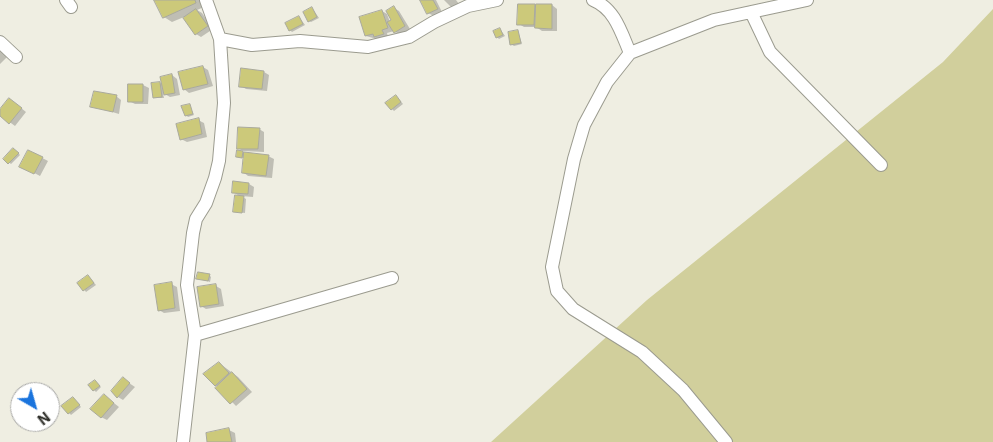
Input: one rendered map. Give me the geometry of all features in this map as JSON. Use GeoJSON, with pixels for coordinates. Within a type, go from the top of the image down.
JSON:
{"type":"FeatureCollection","features":[{"type":"Feature","properties":{"kind":"street"},"geometry":{"type":"LineString","coordinates":[[183,442],[194,335],[187,285],[196,219],[206,203],[218,161],[224,103],[220,39],[206,0]]}},
{"type":"Feature","properties":{"kind":"street"},"geometry":{"type":"LineString","coordinates":[[220,39],[252,45],[300,41],[368,47],[409,37],[434,22],[468,6],[497,0]]}},
{"type":"Feature","properties":{"kind":"street"},"geometry":{"type":"LineString","coordinates":[[593,0],[605,6],[613,16],[630,53]]}},
{"type":"Feature","properties":{"kind":"street"},"geometry":{"type":"LineString","coordinates":[[726,442],[684,390],[642,352],[573,309],[557,291],[552,267],[574,159],[584,125],[607,82],[630,53],[714,20],[807,0]]}},
{"type":"Feature","properties":{"kind":"street"},"geometry":{"type":"LineString","coordinates":[[751,12],[770,52],[881,165]]}},
{"type":"Feature","properties":{"kind":"street"},"geometry":{"type":"LineString","coordinates":[[0,42],[16,57]]}},
{"type":"Feature","properties":{"kind":"street"},"geometry":{"type":"LineString","coordinates":[[194,335],[392,278]]}},
{"type":"Feature","properties":{"kind":"shaded area"},"geometry":{"type":"Polygon","coordinates":[[[993,9],[993,442],[491,442],[647,300],[943,62],[993,9]]]}},
{"type":"Feature","properties":{"kind":"building"},"geometry":{"type":"Polygon","coordinates":[[[154,0],[195,0],[196,3],[163,18],[154,0]]]}},
{"type":"Feature","properties":{"kind":"building"},"geometry":{"type":"Polygon","coordinates":[[[420,0],[433,0],[438,9],[427,14],[420,0]]]}},
{"type":"Feature","properties":{"kind":"building"},"geometry":{"type":"Polygon","coordinates":[[[518,4],[535,4],[534,25],[517,25],[518,4]]]}},
{"type":"Feature","properties":{"kind":"building"},"geometry":{"type":"Polygon","coordinates":[[[536,4],[552,4],[552,29],[535,28],[536,4]]]}},
{"type":"Feature","properties":{"kind":"building"},"geometry":{"type":"Polygon","coordinates":[[[394,6],[405,26],[394,33],[387,22],[391,20],[386,11],[394,6]]]}},
{"type":"Feature","properties":{"kind":"building"},"geometry":{"type":"Polygon","coordinates":[[[312,7],[317,17],[308,22],[303,12],[312,7]]]}},
{"type":"Feature","properties":{"kind":"building"},"geometry":{"type":"Polygon","coordinates":[[[196,9],[208,26],[195,35],[183,18],[196,9]]]}},
{"type":"Feature","properties":{"kind":"building"},"geometry":{"type":"Polygon","coordinates":[[[382,10],[388,28],[382,30],[384,34],[374,37],[373,34],[365,36],[359,17],[382,10]]]}},
{"type":"Feature","properties":{"kind":"building"},"geometry":{"type":"Polygon","coordinates":[[[299,16],[303,24],[289,31],[285,23],[299,16]]]}},
{"type":"Feature","properties":{"kind":"building"},"geometry":{"type":"Polygon","coordinates":[[[500,28],[503,35],[496,38],[493,31],[500,28]]]}},
{"type":"Feature","properties":{"kind":"building"},"geometry":{"type":"Polygon","coordinates":[[[518,30],[521,43],[510,45],[508,32],[518,30]]]}},
{"type":"Feature","properties":{"kind":"building"},"geometry":{"type":"Polygon","coordinates":[[[203,66],[208,84],[183,90],[178,72],[203,66]]]}},
{"type":"Feature","properties":{"kind":"building"},"geometry":{"type":"Polygon","coordinates":[[[241,68],[264,71],[262,89],[239,87],[241,68]]]}},
{"type":"Feature","properties":{"kind":"building"},"geometry":{"type":"Polygon","coordinates":[[[172,74],[175,93],[164,95],[160,77],[172,74]]]}},
{"type":"Feature","properties":{"kind":"building"},"geometry":{"type":"Polygon","coordinates":[[[160,82],[162,97],[153,98],[151,83],[160,82]]]}},
{"type":"Feature","properties":{"kind":"building"},"geometry":{"type":"Polygon","coordinates":[[[128,84],[143,84],[143,102],[128,102],[128,84]]]}},
{"type":"Feature","properties":{"kind":"building"},"geometry":{"type":"Polygon","coordinates":[[[94,91],[117,95],[113,112],[90,107],[94,91]]]}},
{"type":"Feature","properties":{"kind":"building"},"geometry":{"type":"Polygon","coordinates":[[[396,95],[401,102],[391,110],[385,103],[396,95]]]}},
{"type":"Feature","properties":{"kind":"building"},"geometry":{"type":"Polygon","coordinates":[[[9,98],[22,108],[9,124],[0,116],[0,109],[9,98]]]}},
{"type":"Feature","properties":{"kind":"building"},"geometry":{"type":"Polygon","coordinates":[[[190,104],[193,114],[185,116],[181,106],[190,104]]]}},
{"type":"Feature","properties":{"kind":"building"},"geometry":{"type":"Polygon","coordinates":[[[199,118],[202,134],[180,140],[176,124],[199,118]]]}},
{"type":"Feature","properties":{"kind":"building"},"geometry":{"type":"Polygon","coordinates":[[[238,127],[260,128],[258,149],[237,149],[238,127]]]}},
{"type":"Feature","properties":{"kind":"building"},"geometry":{"type":"Polygon","coordinates":[[[13,148],[19,153],[8,164],[3,159],[13,148]]]}},
{"type":"Feature","properties":{"kind":"building"},"geometry":{"type":"Polygon","coordinates":[[[28,150],[43,157],[34,174],[19,167],[28,150]]]}},
{"type":"Feature","properties":{"kind":"building"},"geometry":{"type":"Polygon","coordinates":[[[237,150],[243,151],[242,158],[236,157],[237,150]]]}},
{"type":"Feature","properties":{"kind":"building"},"geometry":{"type":"Polygon","coordinates":[[[244,152],[269,155],[266,176],[242,173],[244,152]]]}},
{"type":"Feature","properties":{"kind":"building"},"geometry":{"type":"Polygon","coordinates":[[[233,181],[249,183],[248,194],[232,193],[233,181]]]}},
{"type":"Feature","properties":{"kind":"building"},"geometry":{"type":"Polygon","coordinates":[[[235,195],[244,196],[242,213],[233,212],[235,195]]]}},
{"type":"Feature","properties":{"kind":"building"},"geometry":{"type":"Polygon","coordinates":[[[198,272],[210,274],[208,281],[196,279],[198,272]]]}},
{"type":"Feature","properties":{"kind":"building"},"geometry":{"type":"Polygon","coordinates":[[[88,275],[94,283],[83,291],[77,283],[88,275]]]}},
{"type":"Feature","properties":{"kind":"building"},"geometry":{"type":"Polygon","coordinates":[[[172,282],[175,308],[158,311],[154,285],[172,282]]]}},
{"type":"Feature","properties":{"kind":"building"},"geometry":{"type":"Polygon","coordinates":[[[216,284],[219,304],[200,307],[197,287],[216,284]]]}},
{"type":"Feature","properties":{"kind":"building"},"geometry":{"type":"Polygon","coordinates":[[[219,362],[229,373],[215,386],[203,374],[219,362]]]}},
{"type":"Feature","properties":{"kind":"building"},"geometry":{"type":"Polygon","coordinates":[[[232,372],[247,389],[230,404],[215,388],[232,372]]]}},
{"type":"Feature","properties":{"kind":"building"},"geometry":{"type":"Polygon","coordinates":[[[123,377],[130,383],[117,398],[111,391],[123,377]]]}},
{"type":"Feature","properties":{"kind":"building"},"geometry":{"type":"Polygon","coordinates":[[[95,380],[100,386],[93,391],[88,385],[95,380]]]}},
{"type":"Feature","properties":{"kind":"building"},"geometry":{"type":"Polygon","coordinates":[[[104,394],[114,403],[101,418],[90,409],[104,394]]]}},
{"type":"Feature","properties":{"kind":"building"},"geometry":{"type":"Polygon","coordinates":[[[73,397],[80,405],[68,414],[61,406],[73,397]]]}},
{"type":"Feature","properties":{"kind":"building"},"geometry":{"type":"Polygon","coordinates":[[[229,428],[232,442],[207,442],[206,433],[229,428]]]}}]}
